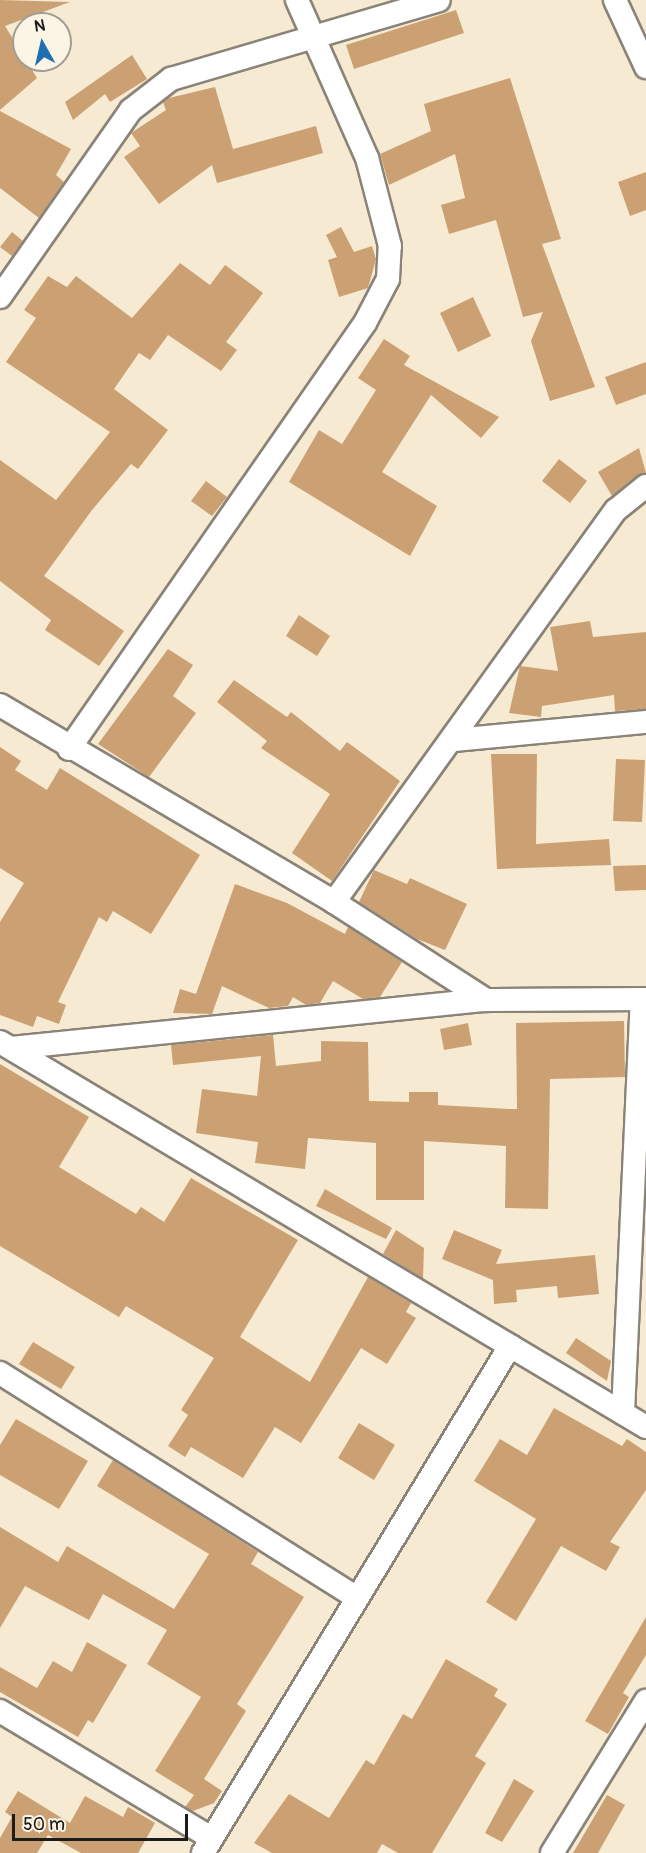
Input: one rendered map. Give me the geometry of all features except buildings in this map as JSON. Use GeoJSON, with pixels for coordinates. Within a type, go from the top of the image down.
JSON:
{"type":"FeatureCollection","features":[{"type":"Feature","properties":{"kind":"street"},"geometry":{"type":"LineString","coordinates":[[69,749],[365,323],[388,279],[390,246],[367,158],[297,0]]}},
{"type":"Feature","properties":{"kind":"street"},"geometry":{"type":"LineString","coordinates":[[0,297],[131,110],[171,79],[314,39],[439,0]]}},
{"type":"Feature","properties":{"kind":"street"},"geometry":{"type":"LineString","coordinates":[[615,0],[646,67]]}},
{"type":"Feature","properties":{"kind":"street"},"geometry":{"type":"LineString","coordinates":[[334,902],[454,740],[616,510],[646,486]]}},
{"type":"Feature","properties":{"kind":"street"},"geometry":{"type":"LineString","coordinates":[[0,705],[69,749],[334,902],[486,1000]]}},
{"type":"Feature","properties":{"kind":"street"},"geometry":{"type":"LineString","coordinates":[[454,740],[646,722]]}},
{"type":"Feature","properties":{"kind":"street"},"geometry":{"type":"LineString","coordinates":[[5,1045],[486,1000],[644,1000],[622,1413]]}},
{"type":"Feature","properties":{"kind":"street"},"geometry":{"type":"LineString","coordinates":[[5,1045],[646,1427]]}},
{"type":"Feature","properties":{"kind":"street"},"geometry":{"type":"LineString","coordinates":[[0,1711],[207,1845],[510,1346]]}},
{"type":"Feature","properties":{"kind":"street"},"geometry":{"type":"LineString","coordinates":[[0,1374],[356,1597]]}},
{"type":"Feature","properties":{"kind":"street"},"geometry":{"type":"LineString","coordinates":[[552,1853],[643,1713]]}}]}
